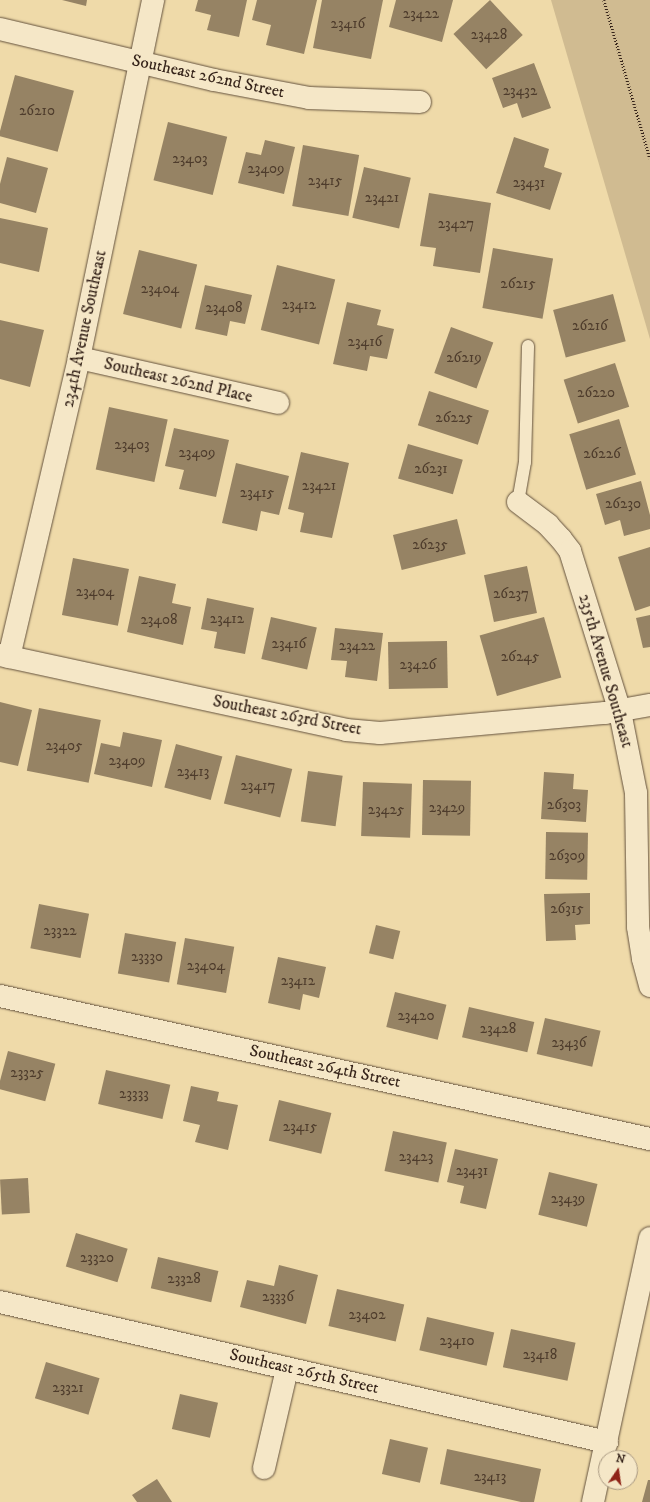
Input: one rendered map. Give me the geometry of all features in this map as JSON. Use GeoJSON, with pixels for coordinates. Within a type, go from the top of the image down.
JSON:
{"type":"FeatureCollection","features":[{"type":"Feature","properties":{"kind":"street","name":"234th Avenue Southeast"},"geometry":{"type":"LineString","coordinates":[[5,656],[79,358],[142,62],[153,0]]}},
{"type":"Feature","properties":{"kind":"street","name":"Southeast 262nd Street"},"geometry":{"type":"LineString","coordinates":[[0,30],[214,80],[309,98],[420,102]]}},
{"type":"Feature","properties":{"kind":"street","name":"Southeast 262nd Place"},"geometry":{"type":"LineString","coordinates":[[79,358],[278,403]]}},
{"type":"Feature","properties":{"kind":"street","name":"235th Avenue Southeast"},"geometry":{"type":"LineString","coordinates":[[518,502],[548,525],[562,539],[570,551],[620,712],[636,793],[638,927],[643,959],[650,986]]}},
{"type":"Feature","properties":{"kind":"street","name":"Southeast 263rd Street"},"geometry":{"type":"LineString","coordinates":[[5,656],[346,730],[380,733],[620,712],[650,706]]}},
{"type":"Feature","properties":{"kind":"street","name":"Southeast 264th Street"},"geometry":{"type":"LineString","coordinates":[[0,996],[650,1139]]}},
{"type":"Feature","properties":{"kind":"street"},"geometry":{"type":"LineString","coordinates":[[593,1502],[644,1299],[650,1238]]}},
{"type":"Feature","properties":{"kind":"street","name":"Southeast 265th Street"},"geometry":{"type":"LineString","coordinates":[[0,1302],[607,1442]]}},
{"type":"Feature","properties":{"kind":"street"},"geometry":{"type":"LineString","coordinates":[[264,1468],[287,1369]]}},
{"type":"Feature","properties":{"kind":"lane"},"geometry":{"type":"LineString","coordinates":[[518,502],[525,462],[528,346]]}},
{"type":"Feature","properties":{"kind":"path"},"geometry":{"type":"LineString","coordinates":[[604,0],[650,158]]}},
{"type":"Feature","properties":{"kind":"shaded area"},"geometry":{"type":"Polygon","coordinates":[[[551,0],[650,0],[650,339],[551,0]]]}},
{"type":"Feature","properties":{"kind":"building"},"geometry":{"type":"Polygon","coordinates":[[[62,0],[87,0],[86,6],[62,0]]]}},
{"type":"Feature","properties":{"kind":"building"},"geometry":{"type":"Polygon","coordinates":[[[198,0],[247,0],[239,37],[207,30],[211,15],[195,11],[198,0]]]}},
{"type":"Feature","properties":{"kind":"building"},"geometry":{"type":"Polygon","coordinates":[[[257,0],[317,0],[304,54],[266,45],[271,25],[252,20],[257,0]]]}},
{"type":"Feature","properties":{"kind":"building"},"geometry":{"type":"Polygon","coordinates":[[[322,0],[383,0],[371,59],[313,48],[322,0]]]}},
{"type":"Feature","properties":{"kind":"building"},"geometry":{"type":"Polygon","coordinates":[[[396,0],[453,0],[442,42],[389,27],[396,0]]]}},
{"type":"Feature","properties":{"kind":"building"},"geometry":{"type":"Polygon","coordinates":[[[490,0],[523,35],[486,69],[453,34],[490,0]]]}},
{"type":"Feature","properties":{"kind":"building"},"geometry":{"type":"Polygon","coordinates":[[[534,63],[551,108],[522,118],[517,103],[503,108],[492,78],[534,63]]]}},
{"type":"Feature","properties":{"kind":"building"},"geometry":{"type":"Polygon","coordinates":[[[15,75],[74,91],[58,152],[0,136],[0,131],[15,75]]]}},
{"type":"Feature","properties":{"kind":"building"},"geometry":{"type":"Polygon","coordinates":[[[168,122],[227,137],[213,195],[153,180],[168,122]]]}},
{"type":"Feature","properties":{"kind":"building"},"geometry":{"type":"Polygon","coordinates":[[[514,137],[549,149],[544,167],[562,173],[550,210],[496,193],[514,137]]]}},
{"type":"Feature","properties":{"kind":"building"},"geometry":{"type":"Polygon","coordinates":[[[265,140],[295,147],[284,194],[238,183],[246,152],[261,155],[265,140]]]}},
{"type":"Feature","properties":{"kind":"building"},"geometry":{"type":"Polygon","coordinates":[[[303,145],[359,155],[348,216],[292,206],[303,145]]]}},
{"type":"Feature","properties":{"kind":"building"},"geometry":{"type":"Polygon","coordinates":[[[7,157],[48,168],[36,213],[0,203],[0,184],[7,157]]]}},
{"type":"Feature","properties":{"kind":"building"},"geometry":{"type":"Polygon","coordinates":[[[364,167],[411,178],[399,228],[352,218],[364,167]]]}},
{"type":"Feature","properties":{"kind":"building"},"geometry":{"type":"Polygon","coordinates":[[[429,193],[491,203],[480,273],[433,266],[436,248],[420,246],[429,193]]]}},
{"type":"Feature","properties":{"kind":"building"},"geometry":{"type":"Polygon","coordinates":[[[0,218],[48,228],[39,272],[0,263],[0,218]]]}},
{"type":"Feature","properties":{"kind":"building"},"geometry":{"type":"Polygon","coordinates":[[[493,248],[553,259],[542,319],[482,308],[493,248]]]}},
{"type":"Feature","properties":{"kind":"building"},"geometry":{"type":"Polygon","coordinates":[[[139,250],[197,265],[181,329],[123,314],[139,250]]]}},
{"type":"Feature","properties":{"kind":"building"},"geometry":{"type":"Polygon","coordinates":[[[277,265],[335,280],[319,345],[261,330],[277,265]]]}},
{"type":"Feature","properties":{"kind":"building"},"geometry":{"type":"Polygon","coordinates":[[[205,285],[252,295],[245,324],[230,321],[227,336],[195,329],[205,285]]]}},
{"type":"Feature","properties":{"kind":"building"},"geometry":{"type":"Polygon","coordinates":[[[613,294],[626,341],[566,357],[553,310],[613,294]]]}},
{"type":"Feature","properties":{"kind":"building"},"geometry":{"type":"Polygon","coordinates":[[[347,302],[381,310],[377,325],[394,329],[387,359],[370,356],[367,371],[333,364],[347,302]]]}},
{"type":"Feature","properties":{"kind":"building"},"geometry":{"type":"Polygon","coordinates":[[[0,320],[44,330],[30,387],[0,379],[0,320]]]}},
{"type":"Feature","properties":{"kind":"building"},"geometry":{"type":"Polygon","coordinates":[[[451,327],[493,342],[477,388],[434,373],[451,327]]]}},
{"type":"Feature","properties":{"kind":"building"},"geometry":{"type":"Polygon","coordinates":[[[615,363],[629,407],[578,423],[564,380],[615,363]]]}},
{"type":"Feature","properties":{"kind":"building"},"geometry":{"type":"Polygon","coordinates":[[[429,391],[489,410],[478,445],[418,425],[429,391]]]}},
{"type":"Feature","properties":{"kind":"building"},"geometry":{"type":"Polygon","coordinates":[[[109,407],[168,419],[154,482],[96,470],[109,407]]]}},
{"type":"Feature","properties":{"kind":"building"},"geometry":{"type":"Polygon","coordinates":[[[619,419],[636,474],[586,490],[569,434],[619,419]]]}},
{"type":"Feature","properties":{"kind":"building"},"geometry":{"type":"Polygon","coordinates":[[[174,428],[229,440],[216,497],[179,489],[184,470],[165,466],[174,428]]]}},
{"type":"Feature","properties":{"kind":"building"},"geometry":{"type":"Polygon","coordinates":[[[408,444],[463,460],[453,494],[398,479],[408,444]]]}},
{"type":"Feature","properties":{"kind":"building"},"geometry":{"type":"Polygon","coordinates":[[[301,452],[349,463],[332,538],[300,532],[304,513],[288,509],[301,452]]]}},
{"type":"Feature","properties":{"kind":"building"},"geometry":{"type":"Polygon","coordinates":[[[236,463],[289,476],[279,515],[261,511],[257,531],[222,523],[236,463]]]}},
{"type":"Feature","properties":{"kind":"building"},"geometry":{"type":"Polygon","coordinates":[[[641,481],[650,515],[650,529],[624,536],[620,520],[605,525],[596,494],[641,481]]]}},
{"type":"Feature","properties":{"kind":"building"},"geometry":{"type":"Polygon","coordinates":[[[457,519],[466,554],[402,570],[393,535],[457,519]]]}},
{"type":"Feature","properties":{"kind":"building"},"geometry":{"type":"Polygon","coordinates":[[[650,547],[650,606],[635,611],[618,557],[650,547]]]}},
{"type":"Feature","properties":{"kind":"building"},"geometry":{"type":"Polygon","coordinates":[[[73,558],[129,569],[118,626],[62,615],[73,558]]]}},
{"type":"Feature","properties":{"kind":"building"},"geometry":{"type":"Polygon","coordinates":[[[527,566],[537,613],[494,622],[484,575],[527,566]]]}},
{"type":"Feature","properties":{"kind":"building"},"geometry":{"type":"Polygon","coordinates":[[[139,576],[176,584],[172,603],[191,607],[183,645],[127,632],[139,576]]]}},
{"type":"Feature","properties":{"kind":"building"},"geometry":{"type":"Polygon","coordinates":[[[207,598],[254,608],[245,654],[214,648],[217,632],[201,629],[207,598]]]}},
{"type":"Feature","properties":{"kind":"building"},"geometry":{"type":"Polygon","coordinates":[[[650,615],[650,647],[643,648],[636,618],[650,615]]]}},
{"type":"Feature","properties":{"kind":"building"},"geometry":{"type":"Polygon","coordinates":[[[271,617],[317,628],[307,669],[261,659],[271,617]]]}},
{"type":"Feature","properties":{"kind":"building"},"geometry":{"type":"Polygon","coordinates":[[[544,617],[561,678],[497,696],[480,635],[544,617]]]}},
{"type":"Feature","properties":{"kind":"building"},"geometry":{"type":"Polygon","coordinates":[[[335,628],[383,633],[377,681],[345,677],[347,661],[331,660],[335,628]]]}},
{"type":"Feature","properties":{"kind":"building"},"geometry":{"type":"Polygon","coordinates":[[[447,641],[448,688],[389,689],[388,642],[447,641]]]}},
{"type":"Feature","properties":{"kind":"building"},"geometry":{"type":"Polygon","coordinates":[[[0,702],[32,710],[18,766],[0,762],[0,702]]]}},
{"type":"Feature","properties":{"kind":"building"},"geometry":{"type":"Polygon","coordinates":[[[39,708],[101,720],[89,783],[27,771],[39,708]]]}},
{"type":"Feature","properties":{"kind":"building"},"geometry":{"type":"Polygon","coordinates":[[[123,732],[162,740],[152,787],[94,774],[101,743],[120,747],[123,732]]]}},
{"type":"Feature","properties":{"kind":"building"},"geometry":{"type":"Polygon","coordinates":[[[176,744],[222,756],[211,800],[164,787],[176,744]]]}},
{"type":"Feature","properties":{"kind":"building"},"geometry":{"type":"Polygon","coordinates":[[[236,755],[292,769],[280,818],[224,804],[236,755]]]}},
{"type":"Feature","properties":{"kind":"building"},"geometry":{"type":"Polygon","coordinates":[[[308,771],[343,776],[336,826],[301,822],[308,771]]]}},
{"type":"Feature","properties":{"kind":"building"},"geometry":{"type":"Polygon","coordinates":[[[544,772],[574,774],[573,789],[588,790],[586,822],[541,819],[544,772]]]}},
{"type":"Feature","properties":{"kind":"building"},"geometry":{"type":"Polygon","coordinates":[[[423,780],[471,781],[470,836],[422,835],[423,780]]]}},
{"type":"Feature","properties":{"kind":"building"},"geometry":{"type":"Polygon","coordinates":[[[363,782],[412,784],[410,838],[361,836],[363,782]]]}},
{"type":"Feature","properties":{"kind":"building"},"geometry":{"type":"Polygon","coordinates":[[[546,832],[588,833],[587,880],[545,879],[546,832]]]}},
{"type":"Feature","properties":{"kind":"building"},"geometry":{"type":"Polygon","coordinates":[[[590,893],[590,924],[575,925],[576,940],[546,941],[544,894],[590,893]]]}},
{"type":"Feature","properties":{"kind":"building"},"geometry":{"type":"Polygon","coordinates":[[[39,904],[89,914],[80,958],[30,948],[39,904]]]}},
{"type":"Feature","properties":{"kind":"building"},"geometry":{"type":"Polygon","coordinates":[[[376,925],[400,931],[393,959],[369,953],[376,925]]]}},
{"type":"Feature","properties":{"kind":"building"},"geometry":{"type":"Polygon","coordinates":[[[125,933],[176,942],[169,982],[118,973],[125,933]]]}},
{"type":"Feature","properties":{"kind":"building"},"geometry":{"type":"Polygon","coordinates":[[[185,938],[234,947],[226,993],[177,984],[185,938]]]}},
{"type":"Feature","properties":{"kind":"building"},"geometry":{"type":"Polygon","coordinates":[[[278,957],[326,967],[319,998],[303,994],[300,1010],[268,1003],[278,957]]]}},
{"type":"Feature","properties":{"kind":"building"},"geometry":{"type":"Polygon","coordinates":[[[395,992],[446,1005],[438,1040],[386,1027],[395,992]]]}},
{"type":"Feature","properties":{"kind":"building"},"geometry":{"type":"Polygon","coordinates":[[[469,1007],[534,1022],[527,1052],[462,1037],[469,1007]]]}},
{"type":"Feature","properties":{"kind":"building"},"geometry":{"type":"Polygon","coordinates":[[[545,1018],[601,1031],[592,1067],[537,1054],[545,1018]]]}},
{"type":"Feature","properties":{"kind":"building"},"geometry":{"type":"Polygon","coordinates":[[[8,1051],[55,1064],[45,1101],[0,1089],[0,1081],[8,1051]]]}},
{"type":"Feature","properties":{"kind":"building"},"geometry":{"type":"Polygon","coordinates":[[[106,1070],[170,1085],[162,1119],[98,1104],[106,1070]]]}},
{"type":"Feature","properties":{"kind":"building"},"geometry":{"type":"Polygon","coordinates":[[[191,1086],[219,1092],[217,1101],[238,1105],[228,1150],[195,1142],[200,1125],[183,1121],[191,1086]]]}},
{"type":"Feature","properties":{"kind":"building"},"geometry":{"type":"Polygon","coordinates":[[[279,1100],[331,1113],[321,1154],[269,1141],[279,1100]]]}},
{"type":"Feature","properties":{"kind":"building"},"geometry":{"type":"Polygon","coordinates":[[[393,1131],[447,1142],[438,1183],[384,1171],[393,1131]]]}},
{"type":"Feature","properties":{"kind":"building"},"geometry":{"type":"Polygon","coordinates":[[[455,1149],[498,1159],[486,1209],[460,1203],[464,1186],[447,1182],[455,1149]]]}},
{"type":"Feature","properties":{"kind":"building"},"geometry":{"type":"Polygon","coordinates":[[[549,1172],[598,1184],[587,1227],[538,1215],[549,1172]]]}},
{"type":"Feature","properties":{"kind":"building"},"geometry":{"type":"Polygon","coordinates":[[[28,1178],[30,1213],[2,1214],[0,1179],[28,1178]]]}},
{"type":"Feature","properties":{"kind":"building"},"geometry":{"type":"Polygon","coordinates":[[[76,1233],[128,1249],[117,1282],[66,1266],[76,1233]]]}},
{"type":"Feature","properties":{"kind":"building"},"geometry":{"type":"Polygon","coordinates":[[[158,1257],[218,1271],[211,1302],[151,1288],[158,1257]]]}},
{"type":"Feature","properties":{"kind":"building"},"geometry":{"type":"Polygon","coordinates":[[[279,1265],[318,1275],[306,1324],[240,1307],[247,1280],[274,1286],[279,1265]]]}},
{"type":"Feature","properties":{"kind":"building"},"geometry":{"type":"Polygon","coordinates":[[[337,1289],[404,1305],[396,1342],[328,1326],[337,1289]]]}},
{"type":"Feature","properties":{"kind":"building"},"geometry":{"type":"Polygon","coordinates":[[[427,1317],[494,1333],[487,1366],[419,1350],[427,1317]]]}},
{"type":"Feature","properties":{"kind":"building"},"geometry":{"type":"Polygon","coordinates":[[[511,1329],[576,1343],[567,1381],[503,1367],[511,1329]]]}},
{"type":"Feature","properties":{"kind":"building"},"geometry":{"type":"Polygon","coordinates":[[[46,1362],[100,1378],[88,1415],[35,1398],[46,1362]]]}},
{"type":"Feature","properties":{"kind":"building"},"geometry":{"type":"Polygon","coordinates":[[[180,1394],[218,1403],[210,1438],[172,1429],[180,1394]]]}},
{"type":"Feature","properties":{"kind":"building"},"geometry":{"type":"Polygon","coordinates":[[[390,1439],[428,1448],[420,1483],[382,1474],[390,1439]]]}},
{"type":"Feature","properties":{"kind":"building"},"geometry":{"type":"Polygon","coordinates":[[[447,1449],[541,1469],[534,1502],[521,1502],[440,1484],[447,1449]]]}},
{"type":"Feature","properties":{"kind":"building"},"geometry":{"type":"Polygon","coordinates":[[[157,1479],[172,1502],[137,1502],[132,1495],[157,1479]]]}},
{"type":"Feature","properties":{"kind":"building"},"geometry":{"type":"Polygon","coordinates":[[[648,1480],[650,1480],[650,1502],[642,1502],[648,1480]]]}}]}
